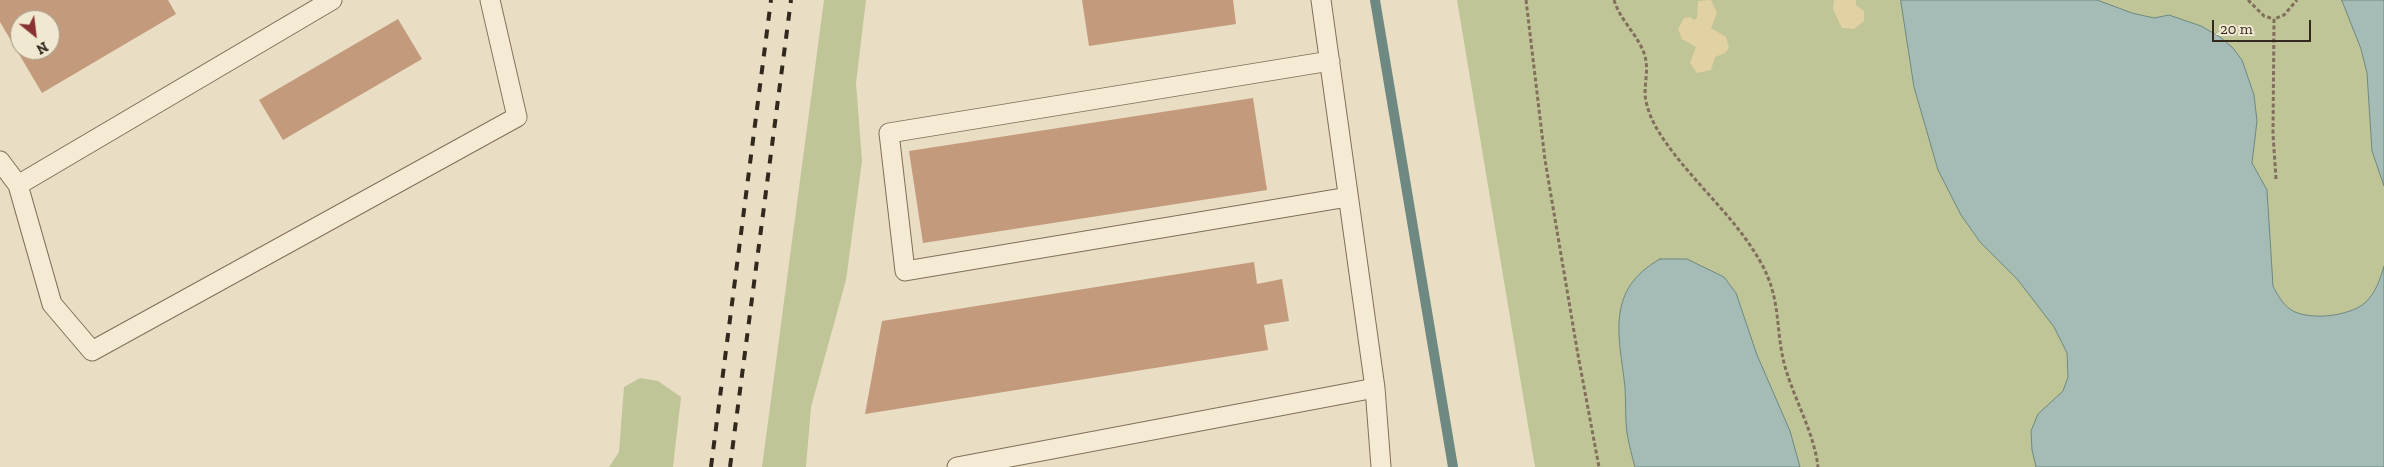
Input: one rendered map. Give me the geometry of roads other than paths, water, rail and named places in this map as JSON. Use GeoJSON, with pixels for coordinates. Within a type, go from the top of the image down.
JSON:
{"type":"FeatureCollection","features":[{"type":"Feature","properties":{"kind":"lane"},"geometry":{"type":"LineString","coordinates":[[18,185],[332,0]]}},
{"type":"Feature","properties":{"kind":"lane"},"geometry":{"type":"LineString","coordinates":[[0,162],[18,185],[52,304],[92,351],[517,117],[490,0]]}},
{"type":"Feature","properties":{"kind":"lane"},"geometry":{"type":"LineString","coordinates":[[1321,0],[1375,388],[1381,467]]}},
{"type":"Feature","properties":{"kind":"lane"},"geometry":{"type":"LineString","coordinates":[[1330,61],[889,133],[905,271],[1348,197]]}},
{"type":"Feature","properties":{"kind":"lane"},"geometry":{"type":"LineString","coordinates":[[957,467],[1375,388]]}},
{"type":"Feature","properties":{"kind":"water"},"geometry":{"type":"Polygon","coordinates":[[[1901,0],[2097,0],[2132,13],[2154,18],[2169,15],[2201,26],[2220,37],[2232,47],[2242,60],[2254,95],[2257,121],[2252,163],[2267,190],[2273,286],[2279,297],[2295,312],[2312,316],[2341,314],[2365,303],[2375,290],[2384,266],[2384,467],[2036,467],[2032,450],[2031,431],[2038,414],[2063,391],[2068,377],[2067,353],[2054,327],[2018,280],[1980,242],[1961,215],[1938,170],[1914,87],[1901,0]]]}},
{"type":"Feature","properties":{"kind":"water"},"geometry":{"type":"Polygon","coordinates":[[[2342,0],[2384,0],[2384,186],[2372,151],[2367,73],[2361,49],[2342,0]]]}},
{"type":"Feature","properties":{"kind":"water"},"geometry":{"type":"Polygon","coordinates":[[[1660,259],[1687,259],[1724,277],[1736,293],[1757,355],[1790,431],[1800,467],[1635,467],[1626,427],[1625,387],[1619,332],[1620,315],[1623,299],[1630,285],[1642,271],[1660,259]]]}},
{"type":"Feature","properties":{"kind":"waterway"},"geometry":{"type":"LineString","coordinates":[[1375,0],[1453,467]]}},
{"type":"Feature","properties":{"kind":"railway"},"geometry":{"type":"LineString","coordinates":[[711,467],[771,0]]}},
{"type":"Feature","properties":{"kind":"railway"},"geometry":{"type":"LineString","coordinates":[[730,467],[791,0]]}}]}
